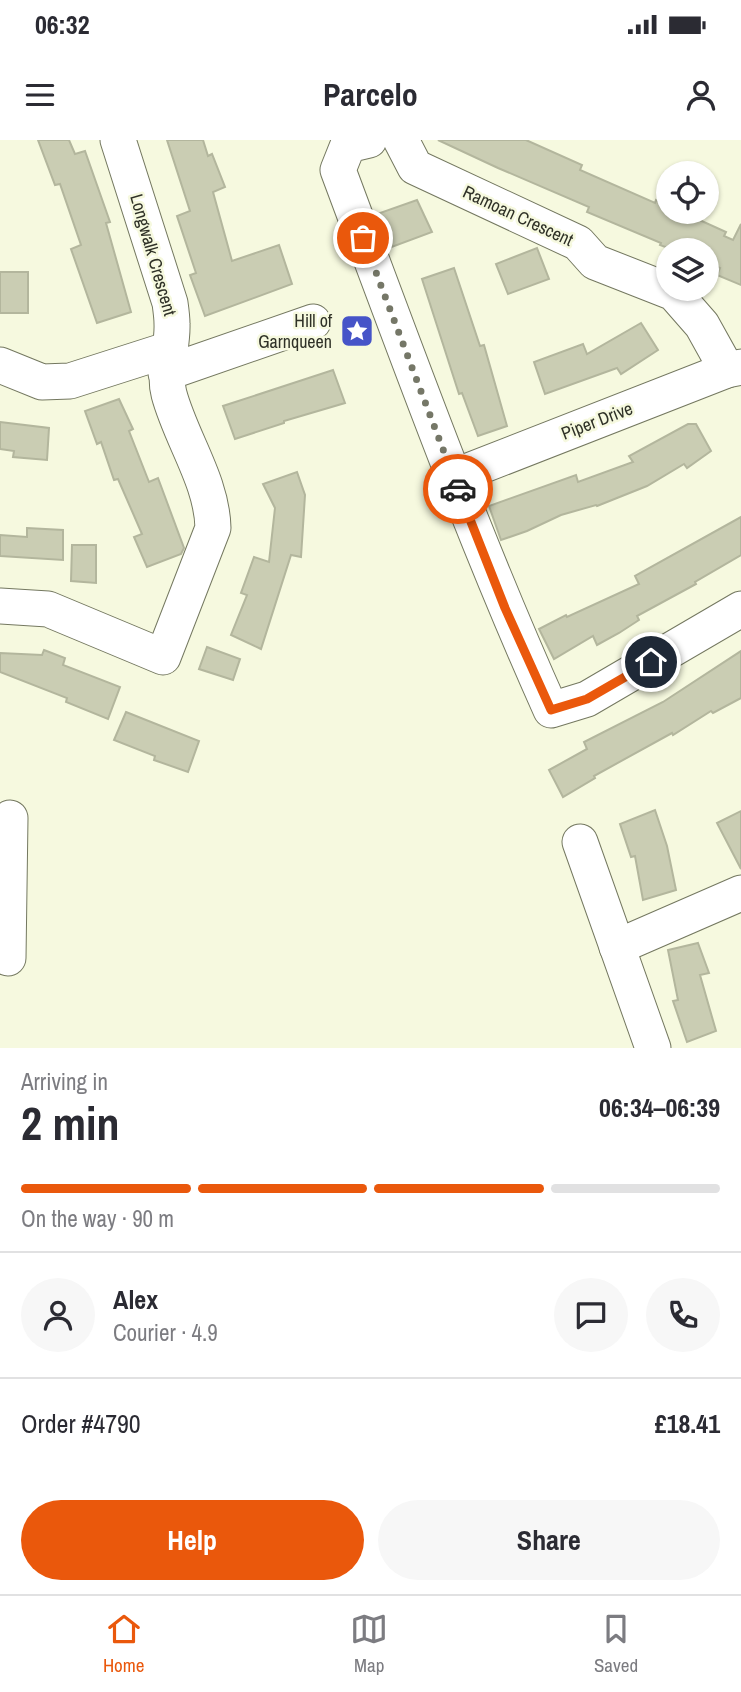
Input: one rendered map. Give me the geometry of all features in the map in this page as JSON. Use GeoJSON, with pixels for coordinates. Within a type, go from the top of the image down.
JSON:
{"type":"FeatureCollection","features":[{"type":"Feature","properties":{"kind":"street","name":"Longwalk Crescent"},"geometry":{"type":"LineString","coordinates":[[0,606],[48,609],[163,657],[213,528],[207,494],[169,393],[168,361],[172,323],[170,303],[118,140]]}},
{"type":"Feature","properties":{"kind":"street"},"geometry":{"type":"LineString","coordinates":[[369,140],[348,145],[338,170],[453,477],[505,608],[551,710],[587,699],[741,609]]}},
{"type":"Feature","properties":{"kind":"street","name":"Ramoan Crescent"},"geometry":{"type":"LineString","coordinates":[[401,140],[415,167],[578,243],[595,262],[674,293],[734,368]]}},
{"type":"Feature","properties":{"kind":"street"},"geometry":{"type":"LineString","coordinates":[[0,365],[42,382],[70,382],[168,361],[313,323]]}},
{"type":"Feature","properties":{"kind":"street","name":"Piper Drive"},"geometry":{"type":"LineString","coordinates":[[453,477],[734,368]]}},
{"type":"Feature","properties":{"kind":"street"},"geometry":{"type":"LineString","coordinates":[[8,958],[5,889],[10,818]]}},
{"type":"Feature","properties":{"kind":"street"},"geometry":{"type":"LineString","coordinates":[[580,842],[653,1048]]}},
{"type":"Feature","properties":{"kind":"street"},"geometry":{"type":"LineString","coordinates":[[617,947],[741,893]]}},
{"type":"Feature","properties":{"kind":"path"},"geometry":{"type":"LineString","coordinates":[[313,323],[397,328]]}},
{"type":"Feature","properties":{"kind":"building"},"geometry":{"type":"Polygon","coordinates":[[[38,140],[69,140],[75,154],[85,151],[110,222],[106,223],[131,312],[97,323],[71,249],[81,245],[60,184],[55,185],[38,140]]]}},
{"type":"Feature","properties":{"kind":"building"},"geometry":{"type":"Polygon","coordinates":[[[167,140],[203,140],[208,156],[212,154],[225,187],[213,192],[232,261],[279,245],[292,284],[205,316],[190,275],[196,273],[177,216],[190,211],[167,140]]]}},
{"type":"Feature","properties":{"kind":"building"},"geometry":{"type":"Polygon","coordinates":[[[438,140],[526,140],[582,165],[580,170],[655,203],[656,200],[656,224],[708,224],[726,232],[724,236],[733,240],[741,224],[741,285],[719,276],[719,238],[656,238],[656,241],[587,212],[589,207],[438,140]]]}},
{"type":"Feature","properties":{"kind":"building"},"geometry":{"type":"Polygon","coordinates":[[[417,200],[432,232],[389,248],[377,214],[417,200]]]}},
{"type":"Feature","properties":{"kind":"building"},"geometry":{"type":"Polygon","coordinates":[[[537,248],[549,279],[508,294],[496,264],[537,248]]]}},
{"type":"Feature","properties":{"kind":"building"},"geometry":{"type":"Polygon","coordinates":[[[454,268],[480,346],[484,345],[507,426],[478,436],[462,393],[459,394],[422,279],[454,268]]]}},
{"type":"Feature","properties":{"kind":"building"},"geometry":{"type":"Polygon","coordinates":[[[0,272],[28,272],[28,313],[0,313],[0,272]]]}},
{"type":"Feature","properties":{"kind":"building"},"geometry":{"type":"Polygon","coordinates":[[[641,323],[658,350],[621,374],[617,368],[545,394],[534,362],[583,344],[587,354],[641,323]]]}},
{"type":"Feature","properties":{"kind":"building"},"geometry":{"type":"Polygon","coordinates":[[[333,370],[345,403],[235,439],[223,406],[333,370]]]}},
{"type":"Feature","properties":{"kind":"building"},"geometry":{"type":"Polygon","coordinates":[[[119,399],[133,429],[129,431],[149,482],[158,478],[184,548],[181,554],[147,567],[134,537],[142,534],[118,479],[114,480],[101,442],[97,444],[85,411],[119,399]]]}},
{"type":"Feature","properties":{"kind":"building"},"geometry":{"type":"Polygon","coordinates":[[[0,422],[49,428],[47,460],[13,457],[14,451],[0,449],[0,422]]]}},
{"type":"Feature","properties":{"kind":"building"},"geometry":{"type":"Polygon","coordinates":[[[688,424],[696,424],[711,451],[687,468],[684,464],[647,486],[597,506],[561,515],[501,540],[489,506],[576,475],[578,482],[633,462],[629,456],[688,424]]]}},
{"type":"Feature","properties":{"kind":"building"},"geometry":{"type":"Polygon","coordinates":[[[297,472],[305,495],[301,557],[291,555],[261,649],[231,635],[247,595],[241,593],[254,557],[269,562],[275,508],[263,484],[297,472]]]}},
{"type":"Feature","properties":{"kind":"building"},"geometry":{"type":"Polygon","coordinates":[[[741,517],[741,555],[695,582],[696,584],[637,616],[639,620],[619,633],[597,645],[593,636],[554,659],[539,629],[639,584],[635,576],[741,517]]]}},
{"type":"Feature","properties":{"kind":"building"},"geometry":{"type":"Polygon","coordinates":[[[27,528],[63,530],[63,560],[0,556],[0,535],[27,537],[27,528]]]}},
{"type":"Feature","properties":{"kind":"building"},"geometry":{"type":"Polygon","coordinates":[[[72,545],[96,545],[96,583],[71,581],[72,545]]]}},
{"type":"Feature","properties":{"kind":"building"},"geometry":{"type":"Polygon","coordinates":[[[207,647],[240,659],[233,680],[199,669],[207,647]]]}},
{"type":"Feature","properties":{"kind":"building"},"geometry":{"type":"Polygon","coordinates":[[[44,650],[65,658],[63,665],[120,687],[108,719],[66,702],[67,698],[0,672],[0,653],[42,655],[44,650]]]}},
{"type":"Feature","properties":{"kind":"building"},"geometry":{"type":"Polygon","coordinates":[[[741,651],[741,698],[713,713],[711,711],[673,735],[672,733],[594,776],[595,778],[563,797],[549,770],[587,749],[584,742],[663,702],[741,651]]]}},
{"type":"Feature","properties":{"kind":"building"},"geometry":{"type":"Polygon","coordinates":[[[126,712],[199,741],[188,772],[154,760],[155,756],[114,740],[126,712]]]}},
{"type":"Feature","properties":{"kind":"building"},"geometry":{"type":"Polygon","coordinates":[[[655,810],[667,846],[676,890],[643,900],[635,856],[631,857],[620,824],[655,810]]]}},
{"type":"Feature","properties":{"kind":"building"},"geometry":{"type":"Polygon","coordinates":[[[741,811],[741,869],[717,823],[741,811]]]}},
{"type":"Feature","properties":{"kind":"building"},"geometry":{"type":"Polygon","coordinates":[[[698,943],[709,973],[700,975],[716,1031],[687,1042],[673,1001],[678,1000],[668,950],[698,943]]]}},
{"type":"Feature","properties":{"kind":"way so far"},"geometry":{"type":"LineString","coordinates":[[363,238],[458,489]]}},
{"type":"Feature","properties":{"kind":"place","name":"Hill of Garnqueen"},"geometry":{"type":"Point","coordinates":[357,331]}},
{"type":"Feature","properties":{"kind":"route"},"geometry":{"type":"LineString","coordinates":[[458,489],[505,608],[551,710],[587,699],[651,662]]}}]}
